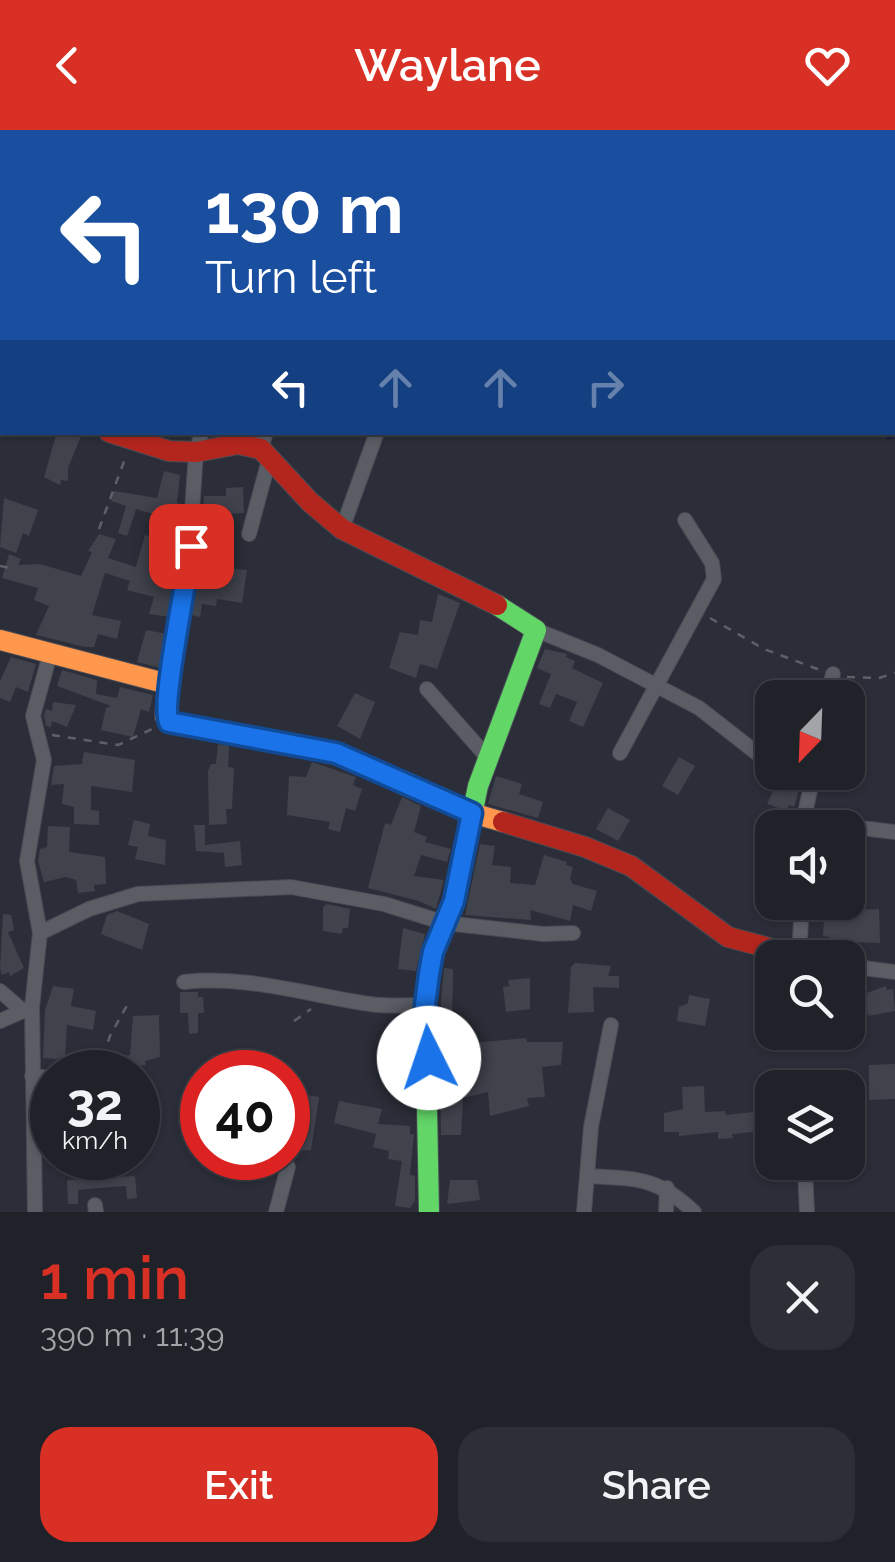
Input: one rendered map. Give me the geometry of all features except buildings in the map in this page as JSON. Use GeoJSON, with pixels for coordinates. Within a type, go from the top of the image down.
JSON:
{"type":"FeatureCollection","features":[{"type":"Feature","properties":{"kind":"street"},"geometry":{"type":"LineString","coordinates":[[342,529],[376,435]]}},
{"type":"Feature","properties":{"kind":"street"},"geometry":{"type":"LineString","coordinates":[[134,439],[170,451],[199,442],[265,447],[342,529],[519,616],[536,630],[658,686],[720,722],[755,751]]}},
{"type":"Feature","properties":{"kind":"street"},"geometry":{"type":"LineString","coordinates":[[199,442],[187,587],[164,703],[169,722],[336,753],[472,813],[620,860],[728,938],[755,945]]}},
{"type":"Feature","properties":{"kind":"street"},"geometry":{"type":"LineString","coordinates":[[249,534],[265,447]]}},
{"type":"Feature","properties":{"kind":"street"},"geometry":{"type":"LineString","coordinates":[[620,753],[698,612],[714,571],[685,520]]}},
{"type":"Feature","properties":{"kind":"street"},"geometry":{"type":"LineString","coordinates":[[429,1212],[425,1005],[433,952],[454,901],[488,758],[536,630]]}},
{"type":"Feature","properties":{"kind":"street"},"geometry":{"type":"LineString","coordinates":[[0,640],[168,684]]}},
{"type":"Feature","properties":{"kind":"street"},"geometry":{"type":"LineString","coordinates":[[30,1050],[28,1009],[40,932],[26,860],[42,776],[43,749],[33,716],[50,654]]}},
{"type":"Feature","properties":{"kind":"street"},"geometry":{"type":"LineString","coordinates":[[832,680],[833,674]]}},
{"type":"Feature","properties":{"kind":"street"},"geometry":{"type":"LineString","coordinates":[[427,688],[488,758]]}},
{"type":"Feature","properties":{"kind":"street"},"geometry":{"type":"LineString","coordinates":[[865,829],[895,832]]}},
{"type":"Feature","properties":{"kind":"street"},"geometry":{"type":"LineString","coordinates":[[40,932],[89,909],[138,894],[272,887],[307,889],[384,904],[445,923],[543,934],[573,933]]}},
{"type":"Feature","properties":{"kind":"street"},"geometry":{"type":"LineString","coordinates":[[865,968],[895,972]]}},
{"type":"Feature","properties":{"kind":"street"},"geometry":{"type":"LineString","coordinates":[[184,982],[232,981],[326,993],[375,1005],[425,1005]]}},
{"type":"Feature","properties":{"kind":"street"},"geometry":{"type":"LineString","coordinates":[[0,991],[28,1009]]}},
{"type":"Feature","properties":{"kind":"street"},"geometry":{"type":"LineString","coordinates":[[0,1021],[28,1009]]}},
{"type":"Feature","properties":{"kind":"street"},"geometry":{"type":"LineString","coordinates":[[584,1212],[591,1127],[611,1025]]}},
{"type":"Feature","properties":{"kind":"street"},"geometry":{"type":"LineString","coordinates":[[586,1176],[641,1179],[668,1188],[694,1212]]}},
{"type":"Feature","properties":{"kind":"street"},"geometry":{"type":"LineString","coordinates":[[34,1180],[35,1212]]}},
{"type":"Feature","properties":{"kind":"street"},"geometry":{"type":"LineString","coordinates":[[276,1212],[285,1180]]}},
{"type":"Feature","properties":{"kind":"street"},"geometry":{"type":"LineString","coordinates":[[805,1180],[806,1212]]}},
{"type":"Feature","properties":{"kind":"street"},"geometry":{"type":"LineString","coordinates":[[666,1212],[668,1188]]}},
{"type":"Feature","properties":{"kind":"path"},"geometry":{"type":"LineString","coordinates":[[98,530],[134,439]]}},
{"type":"Feature","properties":{"kind":"path"},"geometry":{"type":"LineString","coordinates":[[0,566],[11,568]]}},
{"type":"Feature","properties":{"kind":"path"},"geometry":{"type":"LineString","coordinates":[[698,612],[764,649],[833,674],[862,679],[895,673]]}},
{"type":"Feature","properties":{"kind":"path"},"geometry":{"type":"LineString","coordinates":[[35,731],[118,746],[169,722]]}},
{"type":"Feature","properties":{"kind":"path"},"geometry":{"type":"LineString","coordinates":[[105,1050],[130,1000]]}},
{"type":"Feature","properties":{"kind":"waterway"},"geometry":{"type":"LineString","coordinates":[[888,435],[895,436]]}},
{"type":"Feature","properties":{"kind":"traffic: fast"},"geometry":{"type":"LineString","coordinates":[[429,1212],[425,1005],[433,952],[454,901],[478,786],[536,630],[497,605]]}},
{"type":"Feature","properties":{"kind":"traffic: slow"},"geometry":{"type":"LineString","coordinates":[[0,640],[168,684],[165,716],[179,725],[336,753],[472,813],[503,822]]}},
{"type":"Feature","properties":{"kind":"traffic: jam"},"geometry":{"type":"LineString","coordinates":[[118,435],[169,451],[196,452],[238,444],[261,449],[310,502],[342,529],[497,605]]}},
{"type":"Feature","properties":{"kind":"traffic: jam"},"geometry":{"type":"LineString","coordinates":[[503,822],[585,847],[631,866],[728,937],[755,944]]}},
{"type":"Feature","properties":{"kind":"route"},"geometry":{"type":"LineString","coordinates":[[191,546],[182,621],[164,703],[169,722],[313,746],[472,813],[454,901],[433,952],[429,974],[425,1005],[429,1058]]}}]}
